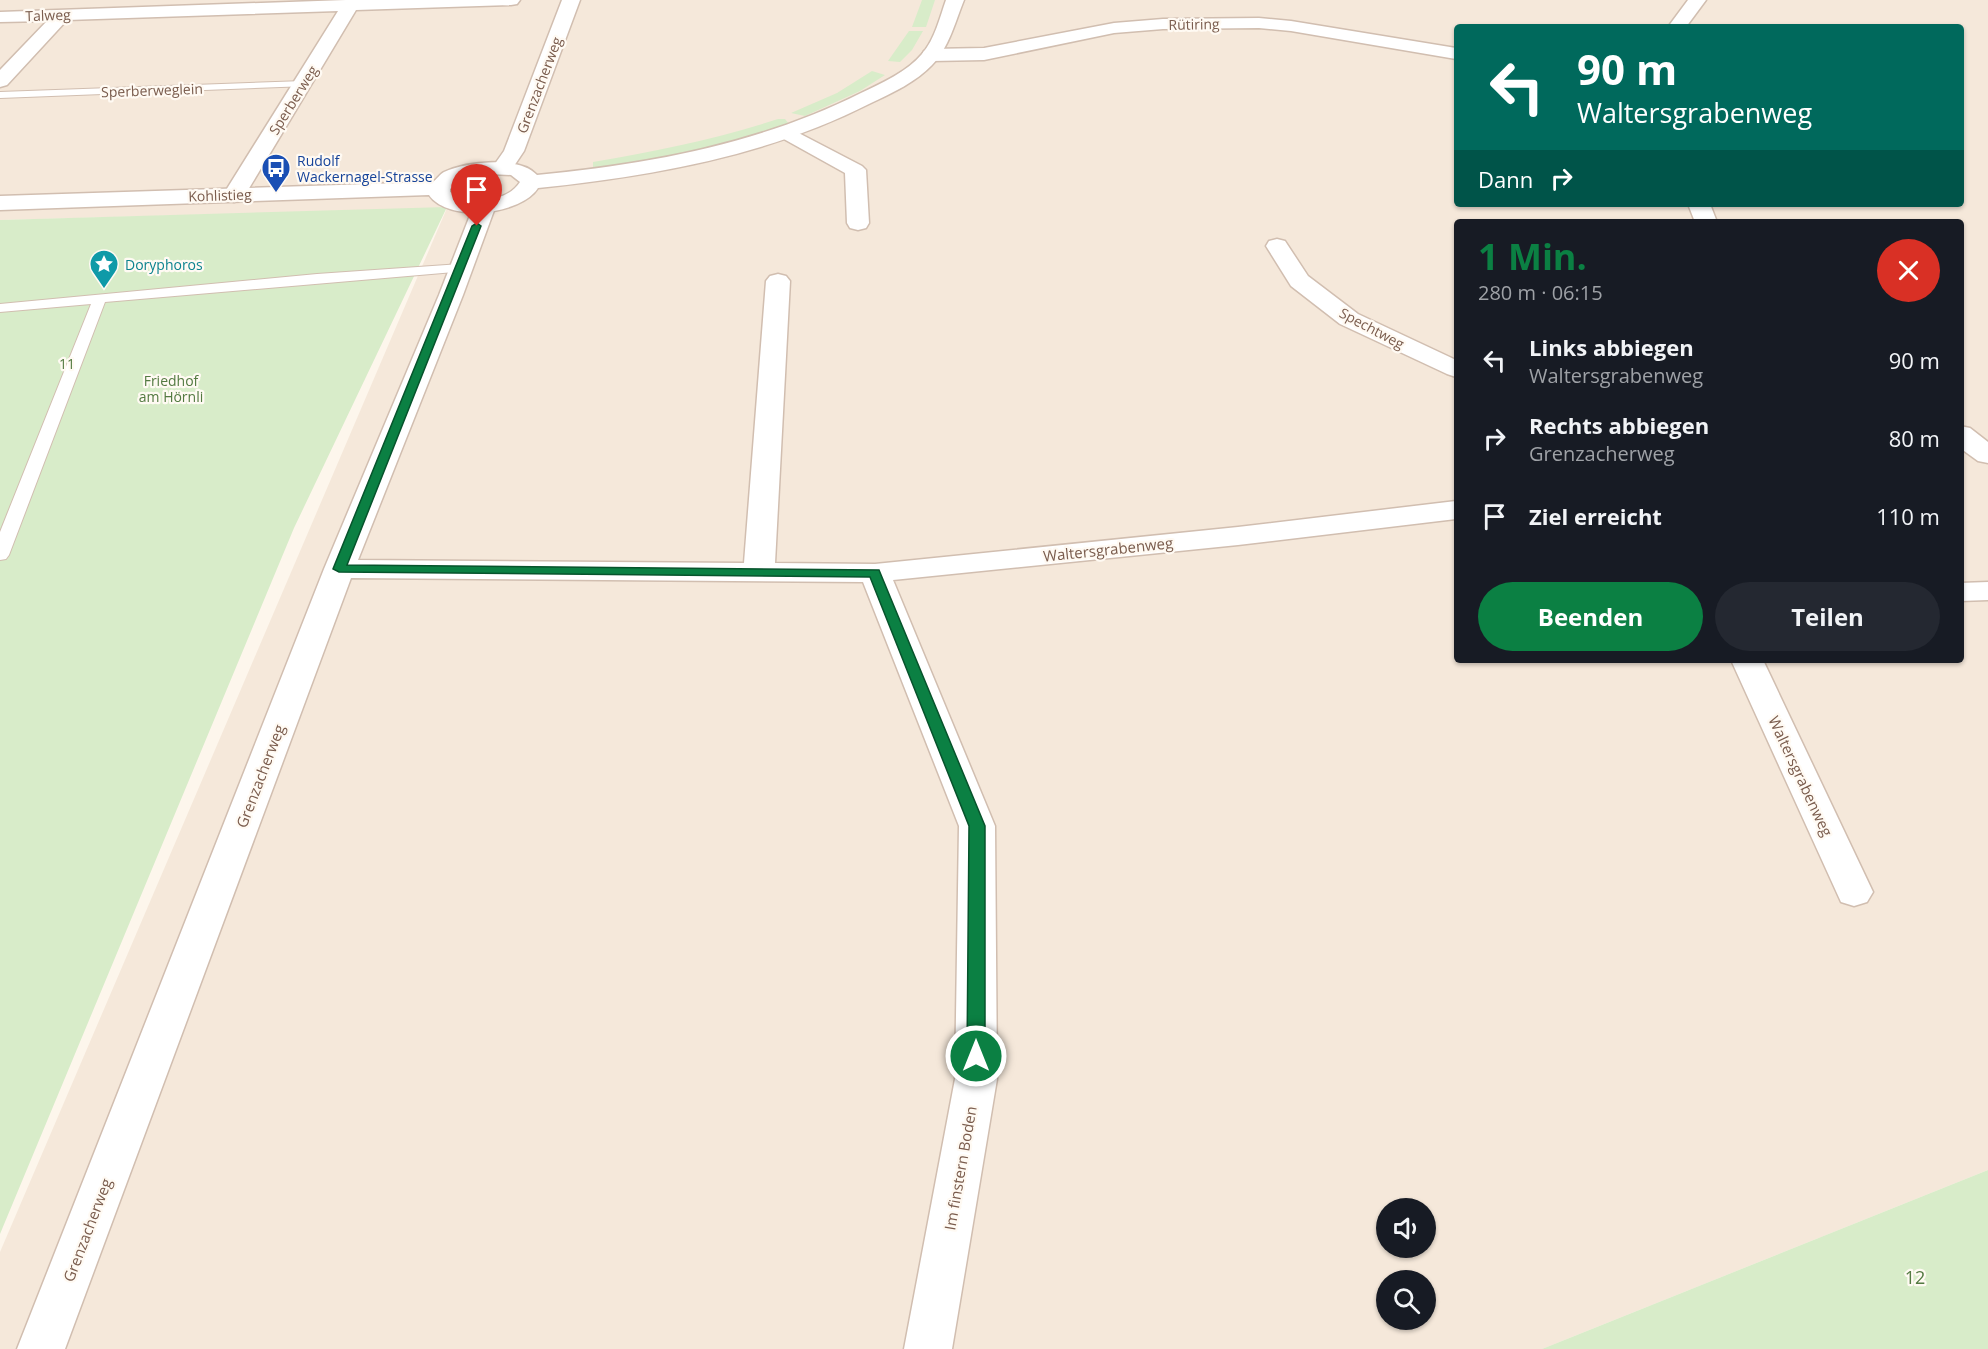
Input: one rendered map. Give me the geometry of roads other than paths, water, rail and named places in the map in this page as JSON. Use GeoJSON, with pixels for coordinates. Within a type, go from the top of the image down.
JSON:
{"type":"FeatureCollection","features":[{"type":"Feature","properties":{"kind":"street","name":"Talweg"},"geometry":{"type":"LineString","coordinates":[[0,17],[62,15],[101,7],[512,0]]}},
{"type":"Feature","properties":{"kind":"street","name":"Grenzacherweg"},"geometry":{"type":"LineString","coordinates":[[503,168],[514,152],[571,0]]}},
{"type":"Feature","properties":{"kind":"street"},"geometry":{"type":"LineString","coordinates":[[531,182],[656,166],[750,146],[789,134],[841,113],[896,82],[931,55],[955,0]]}},
{"type":"Feature","properties":{"kind":"street"},"geometry":{"type":"LineString","coordinates":[[1679,24],[1697,0]]}},
{"type":"Feature","properties":{"kind":"street","name":"Sperberweg"},"geometry":{"type":"LineString","coordinates":[[234,195],[304,84],[342,3]]}},
{"type":"Feature","properties":{"kind":"street"},"geometry":{"type":"LineString","coordinates":[[0,81],[62,15]]}},
{"type":"Feature","properties":{"kind":"street","name":"Rütiring"},"geometry":{"type":"LineString","coordinates":[[931,55],[984,54],[1114,28],[1163,24],[1259,23],[1291,26],[1454,54]]}},
{"type":"Feature","properties":{"kind":"street"},"geometry":{"type":"LineString","coordinates":[[789,134],[855,170],[858,223]]}},
{"type":"Feature","properties":{"kind":"street"},"geometry":{"type":"LineString","coordinates":[[503,168],[522,173],[531,182],[523,194],[485,205],[469,205],[446,200],[440,195],[439,189],[451,177],[462,173],[503,168]]}},
{"type":"Feature","properties":{"kind":"street","name":"Kohlistieg"},"geometry":{"type":"LineString","coordinates":[[0,203],[439,189]]}},
{"type":"Feature","properties":{"kind":"street","name":"Grenzacherweg"},"geometry":{"type":"LineString","coordinates":[[42,1349],[339,569],[485,205]]}},
{"type":"Feature","properties":{"kind":"street","name":"Spechtweg"},"geometry":{"type":"LineString","coordinates":[[1277,246],[1299,281],[1349,319],[1454,368]]}},
{"type":"Feature","properties":{"kind":"street"},"geometry":{"type":"LineString","coordinates":[[759,573],[778,281]]}},
{"type":"Feature","properties":{"kind":"street"},"geometry":{"type":"LineString","coordinates":[[1964,437],[1988,455]]}},
{"type":"Feature","properties":{"kind":"street","name":"Waltersgrabenweg"},"geometry":{"type":"LineString","coordinates":[[339,569],[875,573],[1238,536],[1454,510]]}},
{"type":"Feature","properties":{"kind":"street","name":"Im finstern Boden"},"geometry":{"type":"LineString","coordinates":[[875,573],[977,826],[976,1079],[928,1349]]}},
{"type":"Feature","properties":{"kind":"street"},"geometry":{"type":"LineString","coordinates":[[1964,591],[1988,591]]}},
{"type":"Feature","properties":{"kind":"street","name":"Waltersgrabenweg"},"geometry":{"type":"LineString","coordinates":[[1748,663],[1854,892]]}},
{"type":"Feature","properties":{"kind":"lane","name":"Sperberweglein"},"geometry":{"type":"LineString","coordinates":[[0,95],[304,84]]}},
{"type":"Feature","properties":{"kind":"lane"},"geometry":{"type":"LineString","coordinates":[[0,308],[317,278],[461,268]]}},
{"type":"Feature","properties":{"kind":"lane"},"geometry":{"type":"LineString","coordinates":[[0,555],[100,298]]}},
{"type":"Feature","properties":{"kind":"place","name":"Rudolf Wackernagel-Strasse"},"geometry":{"type":"Point","coordinates":[276,194]}},
{"type":"Feature","properties":{"kind":"place","name":"Doryphoros"},"geometry":{"type":"Point","coordinates":[104,290]}},
{"type":"Feature","properties":{"kind":"park label","name":"11"},"geometry":{"type":"Point","coordinates":[67,363]}},
{"type":"Feature","properties":{"kind":"park label","name":"Friedhof am Hörnli"},"geometry":{"type":"Point","coordinates":[171,388]}},
{"type":"Feature","properties":{"kind":"park label","name":"12"},"geometry":{"type":"Point","coordinates":[1915,1277]}}]}
